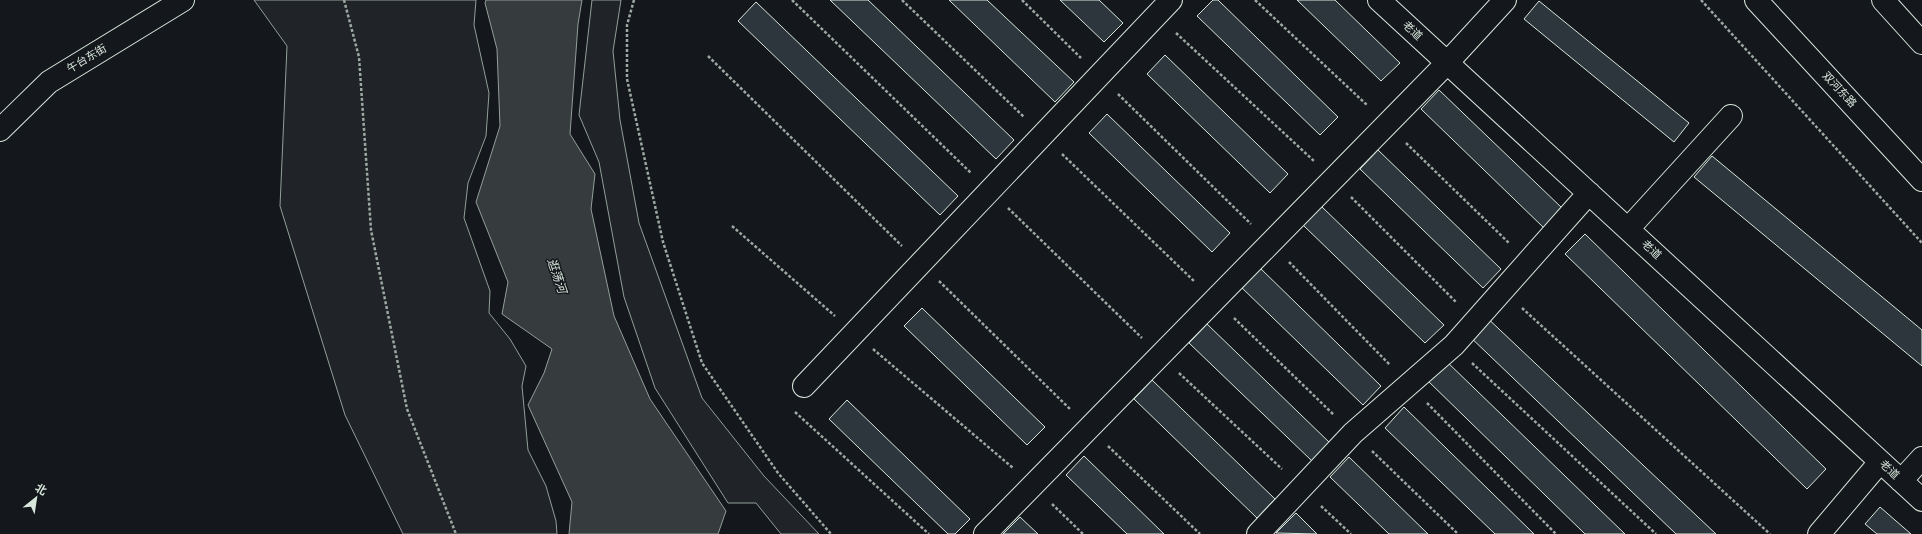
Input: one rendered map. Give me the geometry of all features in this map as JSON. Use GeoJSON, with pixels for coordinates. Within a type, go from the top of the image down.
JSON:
{"type":"FeatureCollection","features":[{"type":"Feature","properties":{"kind":"street","name":"午台东街"},"geometry":{"type":"LineString","coordinates":[[0,130],[49,82],[183,0]]}},
{"type":"Feature","properties":{"kind":"street","name":"老道"},"geometry":{"type":"LineString","coordinates":[[1379,0],[1922,500]]}},
{"type":"Feature","properties":{"kind":"street"},"geometry":{"type":"LineString","coordinates":[[986,534],[1447,63],[1505,0]]}},
{"type":"Feature","properties":{"kind":"street","name":"双河东路"},"geometry":{"type":"LineString","coordinates":[[1756,0],[1922,180]]}},
{"type":"Feature","properties":{"kind":"street"},"geometry":{"type":"LineString","coordinates":[[1882,0],[1922,43]]}},
{"type":"Feature","properties":{"kind":"street"},"geometry":{"type":"LineString","coordinates":[[804,386],[1164,7]]}},
{"type":"Feature","properties":{"kind":"street"},"geometry":{"type":"LineString","coordinates":[[1628,229],[1731,116]]}},
{"type":"Feature","properties":{"kind":"street"},"geometry":{"type":"LineString","coordinates":[[1258,534],[1301,486],[1352,433],[1454,346],[1589,193]]}},
{"type":"Feature","properties":{"kind":"street"},"geometry":{"type":"LineString","coordinates":[[1901,481],[1922,458]]}},
{"type":"Feature","properties":{"kind":"street"},"geometry":{"type":"LineString","coordinates":[[1819,534],[1880,462]]}},
{"type":"Feature","properties":{"kind":"path"},"geometry":{"type":"LineString","coordinates":[[344,0],[359,57],[371,230],[407,409],[456,534]]}},
{"type":"Feature","properties":{"kind":"path"},"geometry":{"type":"LineString","coordinates":[[634,0],[627,25],[627,79],[663,242],[702,363],[778,473],[831,534]]}},
{"type":"Feature","properties":{"kind":"path"},"geometry":{"type":"LineString","coordinates":[[1022,0],[1271,243]]}},
{"type":"Feature","properties":{"kind":"path"},"geometry":{"type":"LineString","coordinates":[[1255,0],[1387,124],[1527,262]]}},
{"type":"Feature","properties":{"kind":"path"},"geometry":{"type":"LineString","coordinates":[[1701,0],[1922,243]]}},
{"type":"Feature","properties":{"kind":"path"},"geometry":{"type":"LineString","coordinates":[[1164,7],[1475,321]]}},
{"type":"Feature","properties":{"kind":"path"},"geometry":{"type":"LineString","coordinates":[[708,56],[1089,428],[1200,534]]}},
{"type":"Feature","properties":{"kind":"path"},"geometry":{"type":"LineString","coordinates":[[732,226],[854,334],[1033,486],[1083,534]]}},
{"type":"Feature","properties":{"kind":"path"},"geometry":{"type":"LineString","coordinates":[[1502,290],[1770,534]]}},
{"type":"Feature","properties":{"kind":"path"},"geometry":{"type":"LineString","coordinates":[[1454,346],[1656,534]]}},
{"type":"Feature","properties":{"kind":"path"},"geometry":{"type":"LineString","coordinates":[[1161,355],[1351,534]]}},
{"type":"Feature","properties":{"kind":"path"},"geometry":{"type":"LineString","coordinates":[[804,386],[785,402],[929,534]]}},
{"type":"Feature","properties":{"kind":"shaded area"},"geometry":{"type":"Polygon","coordinates":[[[254,0],[476,0],[474,25],[489,93],[486,136],[468,183],[464,218],[490,291],[489,313],[510,339],[526,366],[522,386],[528,450],[546,486],[556,521],[557,534],[403,534],[345,415],[280,206],[287,46],[254,0]]]}},
{"type":"Feature","properties":{"kind":"shaded area"},"geometry":{"type":"Polygon","coordinates":[[[592,0],[621,0],[613,51],[620,120],[639,223],[702,398],[764,476],[819,534],[781,534],[756,503],[728,503],[655,388],[624,297],[599,162],[579,115],[592,0]]]}},
{"type":"Feature","properties":{"kind":"water","name":"逛荡河"},"geometry":{"type":"Polygon","coordinates":[[[486,0],[582,0],[578,24],[570,134],[595,174],[591,209],[614,316],[650,399],[726,511],[718,534],[569,534],[572,502],[528,405],[544,373],[552,349],[502,314],[508,282],[476,202],[500,126],[497,49],[485,3],[486,0]]]}},
{"type":"Feature","properties":{"kind":"building"},"geometry":{"type":"Polygon","coordinates":[[[830,0],[868,0],[1014,140],[996,159],[830,0]]]}},
{"type":"Feature","properties":{"kind":"building"},"geometry":{"type":"Polygon","coordinates":[[[949,0],[987,0],[1074,82],[1055,102],[949,0]]]}},
{"type":"Feature","properties":{"kind":"building"},"geometry":{"type":"Polygon","coordinates":[[[1060,0],[1099,0],[1123,23],[1104,42],[1060,0]]]}},
{"type":"Feature","properties":{"kind":"building"},"geometry":{"type":"Polygon","coordinates":[[[1213,0],[1218,0],[1338,117],[1320,135],[1197,16],[1213,0]]]}},
{"type":"Feature","properties":{"kind":"building"},"geometry":{"type":"Polygon","coordinates":[[[1297,0],[1335,0],[1400,63],[1381,81],[1297,0]]]}},
{"type":"Feature","properties":{"kind":"building"},"geometry":{"type":"Polygon","coordinates":[[[1539,1],[1689,123],[1674,142],[1524,19],[1539,1]]]}},
{"type":"Feature","properties":{"kind":"building"},"geometry":{"type":"Polygon","coordinates":[[[756,2],[958,196],[940,215],[738,21],[756,2]]]}},
{"type":"Feature","properties":{"kind":"building"},"geometry":{"type":"Polygon","coordinates":[[[1165,55],[1288,174],[1270,193],[1147,74],[1165,55]]]}},
{"type":"Feature","properties":{"kind":"building"},"geometry":{"type":"Polygon","coordinates":[[[1439,90],[1562,208],[1544,228],[1421,109],[1439,90]]]}},
{"type":"Feature","properties":{"kind":"building"},"geometry":{"type":"Polygon","coordinates":[[[1107,114],[1230,233],[1212,252],[1089,133],[1107,114]]]}},
{"type":"Feature","properties":{"kind":"building"},"geometry":{"type":"Polygon","coordinates":[[[1378,150],[1501,269],[1483,288],[1360,169],[1378,150]]]}},
{"type":"Feature","properties":{"kind":"building"},"geometry":{"type":"Polygon","coordinates":[[[1712,156],[1922,330],[1922,366],[1694,177],[1712,156]]]}},
{"type":"Feature","properties":{"kind":"building"},"geometry":{"type":"Polygon","coordinates":[[[1321,206],[1444,325],[1425,343],[1303,225],[1321,206]]]}},
{"type":"Feature","properties":{"kind":"building"},"geometry":{"type":"Polygon","coordinates":[[[1585,234],[1826,469],[1807,489],[1565,254],[1585,234]]]}},
{"type":"Feature","properties":{"kind":"building"},"geometry":{"type":"Polygon","coordinates":[[[1259,267],[1381,386],[1363,405],[1240,286],[1259,267]]]}},
{"type":"Feature","properties":{"kind":"building"},"geometry":{"type":"Polygon","coordinates":[[[922,308],[1045,427],[1027,445],[904,326],[922,308]]]}},
{"type":"Feature","properties":{"kind":"building"},"geometry":{"type":"Polygon","coordinates":[[[1482,313],[1716,534],[1676,534],[1465,332],[1482,313]]]}},
{"type":"Feature","properties":{"kind":"building"},"geometry":{"type":"Polygon","coordinates":[[[1207,324],[1330,443],[1312,461],[1189,343],[1207,324]]]}},
{"type":"Feature","properties":{"kind":"building"},"geometry":{"type":"Polygon","coordinates":[[[1444,359],[1625,534],[1585,534],[1426,379],[1444,359]]]}},
{"type":"Feature","properties":{"kind":"building"},"geometry":{"type":"Polygon","coordinates":[[[1152,380],[1275,499],[1257,518],[1134,399],[1152,380]]]}},
{"type":"Feature","properties":{"kind":"building"},"geometry":{"type":"Polygon","coordinates":[[[847,400],[970,519],[955,534],[948,534],[829,419],[847,400]]]}},
{"type":"Feature","properties":{"kind":"building"},"geometry":{"type":"Polygon","coordinates":[[[1404,407],[1534,534],[1495,534],[1385,428],[1404,407]]]}},
{"type":"Feature","properties":{"kind":"building"},"geometry":{"type":"Polygon","coordinates":[[[1084,456],[1164,534],[1127,534],[1066,475],[1084,456]]]}},
{"type":"Feature","properties":{"kind":"building"},"geometry":{"type":"Polygon","coordinates":[[[1349,457],[1428,534],[1389,534],[1330,477],[1349,457]]]}},
{"type":"Feature","properties":{"kind":"building"},"geometry":{"type":"Polygon","coordinates":[[[1880,507],[1911,534],[1877,534],[1865,524],[1880,507]]]}},
{"type":"Feature","properties":{"kind":"building"},"geometry":{"type":"Polygon","coordinates":[[[1296,513],[1317,534],[1276,533],[1296,513]]]}},
{"type":"Feature","properties":{"kind":"building"},"geometry":{"type":"Polygon","coordinates":[[[1020,517],[1038,534],[1003,534],[1020,517]]]}}]}
